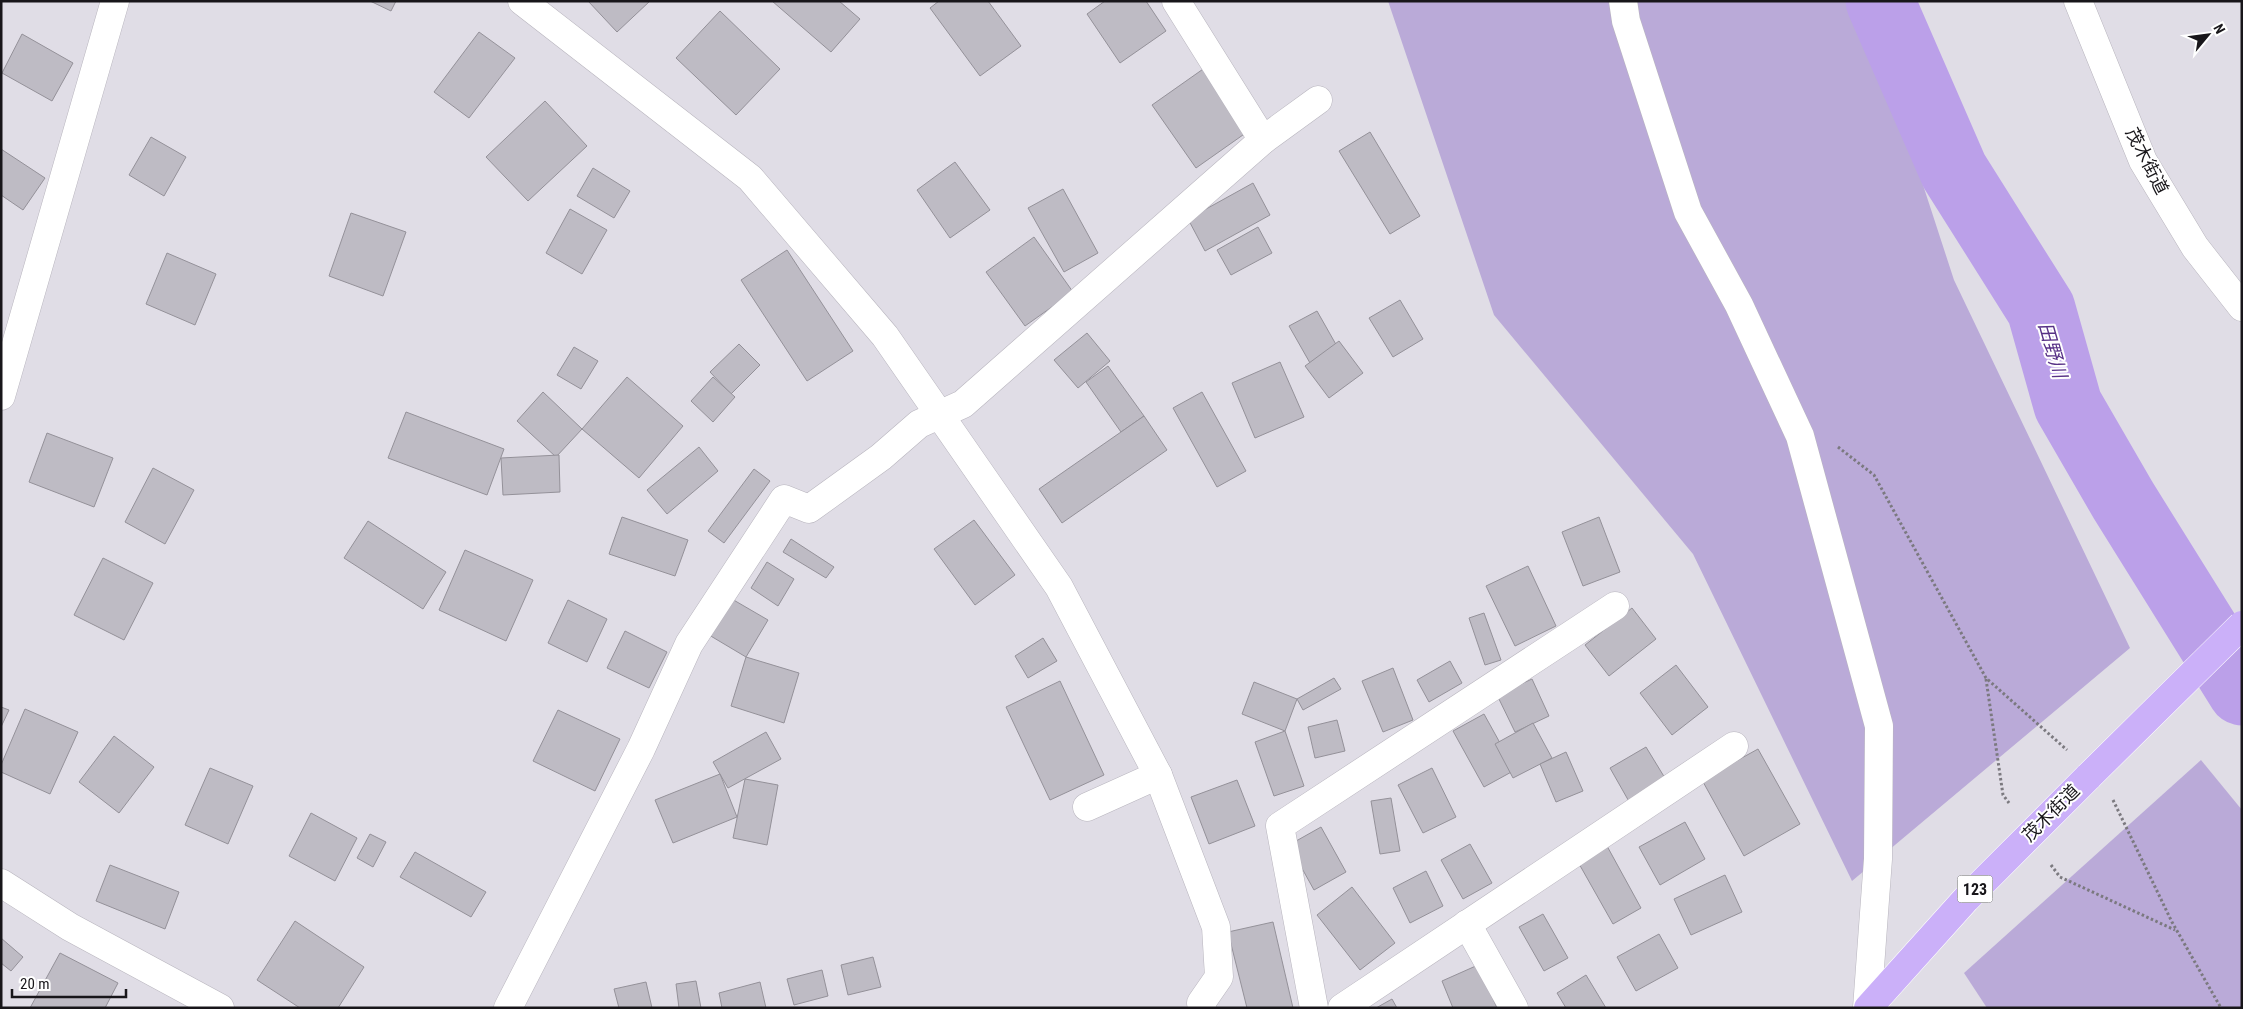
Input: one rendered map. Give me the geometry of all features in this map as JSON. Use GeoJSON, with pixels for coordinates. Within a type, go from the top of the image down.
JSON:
{"type":"FeatureCollection","features":[{"type":"Feature","properties":{"kind":"highway","name":"茂木街道"},"geometry":{"type":"LineString","coordinates":[[1867,1008],[1966,899],[2242,625]]}},
{"type":"Feature","properties":{"kind":"street"},"geometry":{"type":"LineString","coordinates":[[1,396],[115,1]]}},
{"type":"Feature","properties":{"kind":"street"},"geometry":{"type":"LineString","coordinates":[[522,1],[750,178],[885,336],[1059,586],[1158,775],[1216,927],[1219,977],[1201,1003],[1202,1008]]}},
{"type":"Feature","properties":{"kind":"street"},"geometry":{"type":"LineString","coordinates":[[1176,1],[1264,140]]}},
{"type":"Feature","properties":{"kind":"street"},"geometry":{"type":"LineString","coordinates":[[1623,1],[1626,21],[1688,212],[1739,305],[1800,436],[1879,726],[1878,859],[1867,1008]]}},
{"type":"Feature","properties":{"kind":"street","name":"茂木街道"},"geometry":{"type":"LineString","coordinates":[[2078,1],[2143,161],[2195,247],[2242,307]]}},
{"type":"Feature","properties":{"kind":"street"},"geometry":{"type":"LineString","coordinates":[[508,1008],[641,749],[689,644],[784,499],[809,510],[880,457],[919,424],[963,404],[1264,140],[1318,100]]}},
{"type":"Feature","properties":{"kind":"street"},"geometry":{"type":"LineString","coordinates":[[1314,1008],[1280,826],[1615,606]]}},
{"type":"Feature","properties":{"kind":"street"},"geometry":{"type":"LineString","coordinates":[[1342,1008],[1734,746]]}},
{"type":"Feature","properties":{"kind":"street"},"geometry":{"type":"LineString","coordinates":[[1087,807],[1158,775]]}},
{"type":"Feature","properties":{"kind":"street"},"geometry":{"type":"LineString","coordinates":[[1,882],[70,927],[220,1008]]}},
{"type":"Feature","properties":{"kind":"street"},"geometry":{"type":"LineString","coordinates":[[1467,924],[1514,1008]]}},
{"type":"Feature","properties":{"kind":"path"},"geometry":{"type":"LineString","coordinates":[[1800,436],[1832,442],[1874,474],[1986,678],[2071,754]]}},
{"type":"Feature","properties":{"kind":"path"},"geometry":{"type":"LineString","coordinates":[[1986,678],[2003,795],[2009,803]]}},
{"type":"Feature","properties":{"kind":"path"},"geometry":{"type":"LineString","coordinates":[[2110,793],[2177,930],[2222,1008]]}},
{"type":"Feature","properties":{"kind":"path"},"geometry":{"type":"LineString","coordinates":[[2051,865],[2060,878],[2177,930]]}},
{"type":"Feature","properties":{"kind":"shaded area"},"geometry":{"type":"Polygon","coordinates":[[[1388,1],[1863,1],[1954,280],[2130,648],[1852,881],[1693,554],[1494,315],[1388,1]]]}},
{"type":"Feature","properties":{"kind":"shaded area"},"geometry":{"type":"Polygon","coordinates":[[[2201,760],[2242,810],[2242,1008],[1987,1008],[1964,973],[2201,760]]]}},
{"type":"Feature","properties":{"kind":"building"},"geometry":{"type":"Polygon","coordinates":[[[370,1],[396,1],[391,11],[370,1]]]}},
{"type":"Feature","properties":{"kind":"building"},"geometry":{"type":"Polygon","coordinates":[[[588,1],[650,1],[617,32],[588,1]]]}},
{"type":"Feature","properties":{"kind":"building"},"geometry":{"type":"Polygon","coordinates":[[[772,1],[839,1],[860,19],[831,52],[772,1]]]}},
{"type":"Feature","properties":{"kind":"building"},"geometry":{"type":"Polygon","coordinates":[[[939,1],[988,1],[1021,46],[980,76],[930,8],[939,1]]]}},
{"type":"Feature","properties":{"kind":"building"},"geometry":{"type":"Polygon","coordinates":[[[1105,1],[1146,1],[1166,31],[1120,63],[1087,14],[1105,1]]]}},
{"type":"Feature","properties":{"kind":"building"},"geometry":{"type":"Polygon","coordinates":[[[720,11],[780,69],[736,115],[676,58],[720,11]]]}},
{"type":"Feature","properties":{"kind":"building"},"geometry":{"type":"Polygon","coordinates":[[[479,32],[515,58],[469,118],[434,92],[479,32]]]}},
{"type":"Feature","properties":{"kind":"building"},"geometry":{"type":"Polygon","coordinates":[[[22,34],[73,63],[52,101],[2,73],[22,34]]]}},
{"type":"Feature","properties":{"kind":"building"},"geometry":{"type":"Polygon","coordinates":[[[1206,67],[1250,130],[1196,168],[1152,105],[1206,67]]]}},
{"type":"Feature","properties":{"kind":"building"},"geometry":{"type":"Polygon","coordinates":[[[545,101],[587,146],[528,201],[486,157],[545,101]]]}},
{"type":"Feature","properties":{"kind":"building"},"geometry":{"type":"Polygon","coordinates":[[[1370,132],[1420,216],[1390,234],[1339,151],[1370,132]]]}},
{"type":"Feature","properties":{"kind":"building"},"geometry":{"type":"Polygon","coordinates":[[[151,137],[186,157],[164,196],[129,175],[151,137]]]}},
{"type":"Feature","properties":{"kind":"building"},"geometry":{"type":"Polygon","coordinates":[[[1,149],[45,178],[23,210],[1,195],[1,149]]]}},
{"type":"Feature","properties":{"kind":"building"},"geometry":{"type":"Polygon","coordinates":[[[955,162],[990,210],[950,238],[917,190],[955,162]]]}},
{"type":"Feature","properties":{"kind":"building"},"geometry":{"type":"Polygon","coordinates":[[[593,168],[630,191],[614,218],[577,196],[593,168]]]}},
{"type":"Feature","properties":{"kind":"building"},"geometry":{"type":"Polygon","coordinates":[[[1253,183],[1270,215],[1205,251],[1188,219],[1253,183]]]}},
{"type":"Feature","properties":{"kind":"building"},"geometry":{"type":"Polygon","coordinates":[[[1063,189],[1098,253],[1064,272],[1028,208],[1063,189]]]}},
{"type":"Feature","properties":{"kind":"building"},"geometry":{"type":"Polygon","coordinates":[[[570,209],[607,230],[582,274],[546,253],[570,209]]]}},
{"type":"Feature","properties":{"kind":"building"},"geometry":{"type":"Polygon","coordinates":[[[351,213],[406,232],[383,296],[329,276],[351,213]]]}},
{"type":"Feature","properties":{"kind":"building"},"geometry":{"type":"Polygon","coordinates":[[[1258,227],[1272,253],[1231,275],[1217,250],[1258,227]]]}},
{"type":"Feature","properties":{"kind":"building"},"geometry":{"type":"Polygon","coordinates":[[[1034,237],[1073,292],[1025,326],[986,272],[1034,237]]]}},
{"type":"Feature","properties":{"kind":"building"},"geometry":{"type":"Polygon","coordinates":[[[787,250],[853,351],[807,381],[741,280],[787,250]]]}},
{"type":"Feature","properties":{"kind":"building"},"geometry":{"type":"Polygon","coordinates":[[[167,253],[216,274],[195,325],[146,304],[167,253]]]}},
{"type":"Feature","properties":{"kind":"building"},"geometry":{"type":"Polygon","coordinates":[[[1400,300],[1423,339],[1393,357],[1369,318],[1400,300]]]}},
{"type":"Feature","properties":{"kind":"building"},"geometry":{"type":"Polygon","coordinates":[[[1317,311],[1338,348],[1310,363],[1289,326],[1317,311]]]}},
{"type":"Feature","properties":{"kind":"building"},"geometry":{"type":"Polygon","coordinates":[[[1087,333],[1110,361],[1078,388],[1054,360],[1087,333]]]}},
{"type":"Feature","properties":{"kind":"building"},"geometry":{"type":"Polygon","coordinates":[[[1339,341],[1363,373],[1329,398],[1305,366],[1339,341]]]}},
{"type":"Feature","properties":{"kind":"building"},"geometry":{"type":"Polygon","coordinates":[[[739,344],[760,365],[731,394],[710,372],[739,344]]]}},
{"type":"Feature","properties":{"kind":"building"},"geometry":{"type":"Polygon","coordinates":[[[574,347],[598,361],[581,389],[557,375],[574,347]]]}},
{"type":"Feature","properties":{"kind":"building"},"geometry":{"type":"Polygon","coordinates":[[[1280,362],[1304,417],[1255,438],[1232,383],[1280,362]]]}},
{"type":"Feature","properties":{"kind":"building"},"geometry":{"type":"Polygon","coordinates":[[[1108,366],[1144,416],[1121,432],[1086,382],[1108,366]]]}},
{"type":"Feature","properties":{"kind":"building"},"geometry":{"type":"Polygon","coordinates":[[[627,377],[683,426],[639,478],[582,429],[627,377]]]}},
{"type":"Feature","properties":{"kind":"building"},"geometry":{"type":"Polygon","coordinates":[[[713,377],[735,397],[713,422],[691,401],[713,377]]]}},
{"type":"Feature","properties":{"kind":"building"},"geometry":{"type":"Polygon","coordinates":[[[543,392],[582,429],[556,457],[517,421],[543,392]]]}},
{"type":"Feature","properties":{"kind":"building"},"geometry":{"type":"Polygon","coordinates":[[[1202,392],[1246,471],[1217,487],[1173,408],[1202,392]]]}},
{"type":"Feature","properties":{"kind":"building"},"geometry":{"type":"Polygon","coordinates":[[[406,412],[504,449],[487,495],[388,458],[406,412]]]}},
{"type":"Feature","properties":{"kind":"building"},"geometry":{"type":"Polygon","coordinates":[[[1144,416],[1167,450],[1062,523],[1039,489],[1144,416]]]}},
{"type":"Feature","properties":{"kind":"building"},"geometry":{"type":"Polygon","coordinates":[[[47,433],[113,458],[94,507],[29,482],[47,433]]]}},
{"type":"Feature","properties":{"kind":"building"},"geometry":{"type":"Polygon","coordinates":[[[699,447],[718,471],[667,514],[647,490],[699,447]]]}},
{"type":"Feature","properties":{"kind":"building"},"geometry":{"type":"Polygon","coordinates":[[[559,455],[560,492],[503,495],[501,458],[559,455]]]}},
{"type":"Feature","properties":{"kind":"building"},"geometry":{"type":"Polygon","coordinates":[[[153,468],[194,490],[165,544],[125,522],[153,468]]]}},
{"type":"Feature","properties":{"kind":"building"},"geometry":{"type":"Polygon","coordinates":[[[754,469],[770,481],[724,543],[708,531],[754,469]]]}},
{"type":"Feature","properties":{"kind":"building"},"geometry":{"type":"Polygon","coordinates":[[[622,517],[688,540],[675,576],[609,554],[622,517]]]}},
{"type":"Feature","properties":{"kind":"building"},"geometry":{"type":"Polygon","coordinates":[[[1599,517],[1620,572],[1583,586],[1562,532],[1599,517]]]}},
{"type":"Feature","properties":{"kind":"building"},"geometry":{"type":"Polygon","coordinates":[[[974,520],[1015,575],[975,605],[934,549],[974,520]]]}},
{"type":"Feature","properties":{"kind":"building"},"geometry":{"type":"Polygon","coordinates":[[[368,521],[446,572],[423,609],[344,558],[368,521]]]}},
{"type":"Feature","properties":{"kind":"building"},"geometry":{"type":"Polygon","coordinates":[[[791,539],[834,567],[826,578],[783,552],[791,539]]]}},
{"type":"Feature","properties":{"kind":"building"},"geometry":{"type":"Polygon","coordinates":[[[465,550],[533,580],[506,641],[439,610],[465,550]]]}},
{"type":"Feature","properties":{"kind":"building"},"geometry":{"type":"Polygon","coordinates":[[[103,558],[153,583],[124,640],[74,615],[103,558]]]}},
{"type":"Feature","properties":{"kind":"building"},"geometry":{"type":"Polygon","coordinates":[[[767,562],[794,579],[778,606],[751,588],[767,562]]]}},
{"type":"Feature","properties":{"kind":"building"},"geometry":{"type":"Polygon","coordinates":[[[1528,566],[1556,626],[1515,646],[1486,586],[1528,566]]]}},
{"type":"Feature","properties":{"kind":"building"},"geometry":{"type":"Polygon","coordinates":[[[725,595],[768,620],[746,657],[704,632],[725,595]]]}},
{"type":"Feature","properties":{"kind":"building"},"geometry":{"type":"Polygon","coordinates":[[[568,600],[607,619],[587,662],[548,643],[568,600]]]}},
{"type":"Feature","properties":{"kind":"building"},"geometry":{"type":"Polygon","coordinates":[[[1632,608],[1656,639],[1609,676],[1585,645],[1632,608]]]}},
{"type":"Feature","properties":{"kind":"building"},"geometry":{"type":"Polygon","coordinates":[[[1484,613],[1501,660],[1485,665],[1469,618],[1484,613]]]}},
{"type":"Feature","properties":{"kind":"building"},"geometry":{"type":"Polygon","coordinates":[[[625,631],[667,652],[649,688],[607,668],[625,631]]]}},
{"type":"Feature","properties":{"kind":"building"},"geometry":{"type":"Polygon","coordinates":[[[1043,638],[1057,661],[1028,678],[1015,656],[1043,638]]]}},
{"type":"Feature","properties":{"kind":"building"},"geometry":{"type":"Polygon","coordinates":[[[746,657],[799,673],[784,723],[731,706],[746,657]]]}},
{"type":"Feature","properties":{"kind":"building"},"geometry":{"type":"Polygon","coordinates":[[[1450,661],[1462,683],[1429,702],[1417,680],[1450,661]]]}},
{"type":"Feature","properties":{"kind":"building"},"geometry":{"type":"Polygon","coordinates":[[[1676,665],[1708,707],[1672,735],[1640,693],[1676,665]]]}},
{"type":"Feature","properties":{"kind":"building"},"geometry":{"type":"Polygon","coordinates":[[[1393,668],[1413,720],[1383,732],[1362,681],[1393,668]]]}},
{"type":"Feature","properties":{"kind":"building"},"geometry":{"type":"Polygon","coordinates":[[[1334,678],[1341,689],[1303,710],[1297,699],[1334,678]]]}},
{"type":"Feature","properties":{"kind":"building"},"geometry":{"type":"Polygon","coordinates":[[[1532,679],[1549,716],[1515,732],[1497,695],[1532,679]]]}},
{"type":"Feature","properties":{"kind":"building"},"geometry":{"type":"Polygon","coordinates":[[[1060,681],[1104,775],[1050,800],[1006,707],[1060,681]]]}},
{"type":"Feature","properties":{"kind":"building"},"geometry":{"type":"Polygon","coordinates":[[[1254,682],[1297,699],[1285,731],[1242,714],[1254,682]]]}},
{"type":"Feature","properties":{"kind":"building"},"geometry":{"type":"Polygon","coordinates":[[[1,707],[9,710],[1,727],[1,707]]]}},
{"type":"Feature","properties":{"kind":"building"},"geometry":{"type":"Polygon","coordinates":[[[25,709],[78,732],[50,794],[1,772],[1,765],[25,709]]]}},
{"type":"Feature","properties":{"kind":"building"},"geometry":{"type":"Polygon","coordinates":[[[558,710],[620,739],[595,791],[533,761],[558,710]]]}},
{"type":"Feature","properties":{"kind":"building"},"geometry":{"type":"Polygon","coordinates":[[[1484,714],[1515,770],[1484,787],[1453,731],[1484,714]]]}},
{"type":"Feature","properties":{"kind":"building"},"geometry":{"type":"Polygon","coordinates":[[[1337,720],[1345,751],[1315,758],[1308,727],[1337,720]]]}},
{"type":"Feature","properties":{"kind":"building"},"geometry":{"type":"Polygon","coordinates":[[[1533,723],[1552,758],[1513,778],[1495,744],[1533,723]]]}},
{"type":"Feature","properties":{"kind":"building"},"geometry":{"type":"Polygon","coordinates":[[[1285,731],[1304,786],[1274,796],[1255,742],[1285,731]]]}},
{"type":"Feature","properties":{"kind":"building"},"geometry":{"type":"Polygon","coordinates":[[[766,732],[781,759],[728,788],[713,762],[766,732]]]}},
{"type":"Feature","properties":{"kind":"building"},"geometry":{"type":"Polygon","coordinates":[[[114,736],[154,767],[119,813],[79,782],[114,736]]]}},
{"type":"Feature","properties":{"kind":"building"},"geometry":{"type":"Polygon","coordinates":[[[1646,747],[1668,783],[1631,805],[1610,768],[1646,747]]]}},
{"type":"Feature","properties":{"kind":"building"},"geometry":{"type":"Polygon","coordinates":[[[1758,749],[1800,824],[1744,856],[1702,780],[1758,749]]]}},
{"type":"Feature","properties":{"kind":"building"},"geometry":{"type":"Polygon","coordinates":[[[1566,752],[1583,791],[1556,802],[1540,764],[1566,752]]]}},
{"type":"Feature","properties":{"kind":"building"},"geometry":{"type":"Polygon","coordinates":[[[210,768],[253,786],[228,844],[185,825],[210,768]]]}},
{"type":"Feature","properties":{"kind":"building"},"geometry":{"type":"Polygon","coordinates":[[[1432,768],[1456,817],[1423,833],[1398,785],[1432,768]]]}},
{"type":"Feature","properties":{"kind":"building"},"geometry":{"type":"Polygon","coordinates":[[[720,774],[737,817],[673,843],[655,800],[720,774]]]}},
{"type":"Feature","properties":{"kind":"building"},"geometry":{"type":"Polygon","coordinates":[[[745,779],[778,785],[767,845],[733,838],[745,779]]]}},
{"type":"Feature","properties":{"kind":"building"},"geometry":{"type":"Polygon","coordinates":[[[1237,780],[1255,826],[1209,844],[1191,797],[1237,780]]]}},
{"type":"Feature","properties":{"kind":"building"},"geometry":{"type":"Polygon","coordinates":[[[1391,798],[1400,851],[1380,854],[1371,801],[1391,798]]]}},
{"type":"Feature","properties":{"kind":"building"},"geometry":{"type":"Polygon","coordinates":[[[311,813],[357,838],[335,881],[289,856],[311,813]]]}},
{"type":"Feature","properties":{"kind":"building"},"geometry":{"type":"Polygon","coordinates":[[[1685,822],[1705,859],[1660,885],[1639,847],[1685,822]]]}},
{"type":"Feature","properties":{"kind":"building"},"geometry":{"type":"Polygon","coordinates":[[[1321,827],[1346,872],[1314,890],[1289,845],[1321,827]]]}},
{"type":"Feature","properties":{"kind":"building"},"geometry":{"type":"Polygon","coordinates":[[[370,834],[386,842],[373,867],[357,858],[370,834]]]}},
{"type":"Feature","properties":{"kind":"building"},"geometry":{"type":"Polygon","coordinates":[[[1470,844],[1492,883],[1463,899],[1441,860],[1470,844]]]}},
{"type":"Feature","properties":{"kind":"building"},"geometry":{"type":"Polygon","coordinates":[[[1607,846],[1641,908],[1613,924],[1578,862],[1607,846]]]}},
{"type":"Feature","properties":{"kind":"building"},"geometry":{"type":"Polygon","coordinates":[[[415,852],[486,892],[471,917],[400,877],[415,852]]]}},
{"type":"Feature","properties":{"kind":"building"},"geometry":{"type":"Polygon","coordinates":[[[110,865],[179,892],[165,929],[96,901],[110,865]]]}},
{"type":"Feature","properties":{"kind":"building"},"geometry":{"type":"Polygon","coordinates":[[[1426,871],[1443,906],[1410,923],[1393,888],[1426,871]]]}},
{"type":"Feature","properties":{"kind":"building"},"geometry":{"type":"Polygon","coordinates":[[[1725,875],[1742,912],[1691,935],[1674,899],[1725,875]]]}},
{"type":"Feature","properties":{"kind":"building"},"geometry":{"type":"Polygon","coordinates":[[[1352,887],[1395,943],[1360,970],[1317,915],[1352,887]]]}},
{"type":"Feature","properties":{"kind":"building"},"geometry":{"type":"Polygon","coordinates":[[[1543,914],[1568,958],[1544,971],[1519,927],[1543,914]]]}},
{"type":"Feature","properties":{"kind":"building"},"geometry":{"type":"Polygon","coordinates":[[[295,921],[364,967],[338,1008],[300,1008],[257,980],[295,921]]]}},
{"type":"Feature","properties":{"kind":"building"},"geometry":{"type":"Polygon","coordinates":[[[1273,922],[1293,1008],[1247,1008],[1228,932],[1273,922]]]}},
{"type":"Feature","properties":{"kind":"building"},"geometry":{"type":"Polygon","coordinates":[[[1659,934],[1678,968],[1636,991],[1617,957],[1659,934]]]}},
{"type":"Feature","properties":{"kind":"building"},"geometry":{"type":"Polygon","coordinates":[[[1,938],[23,957],[11,971],[1,963],[1,938]]]}},
{"type":"Feature","properties":{"kind":"building"},"geometry":{"type":"Polygon","coordinates":[[[60,953],[118,983],[105,1008],[30,1008],[60,953]]]}},
{"type":"Feature","properties":{"kind":"building"},"geometry":{"type":"Polygon","coordinates":[[[873,957],[881,987],[848,995],[841,965],[873,957]]]}},
{"type":"Feature","properties":{"kind":"building"},"geometry":{"type":"Polygon","coordinates":[[[1478,965],[1497,1008],[1453,1008],[1442,981],[1478,965]]]}},
{"type":"Feature","properties":{"kind":"building"},"geometry":{"type":"Polygon","coordinates":[[[822,970],[828,996],[794,1005],[787,979],[822,970]]]}},
{"type":"Feature","properties":{"kind":"building"},"geometry":{"type":"Polygon","coordinates":[[[1586,975],[1606,1008],[1566,1008],[1557,993],[1586,975]]]}},
{"type":"Feature","properties":{"kind":"building"},"geometry":{"type":"Polygon","coordinates":[[[696,981],[701,1008],[679,1008],[676,984],[696,981]]]}},
{"type":"Feature","properties":{"kind":"building"},"geometry":{"type":"Polygon","coordinates":[[[646,982],[652,1008],[619,1008],[614,989],[646,982]]]}},
{"type":"Feature","properties":{"kind":"building"},"geometry":{"type":"Polygon","coordinates":[[[760,982],[766,1008],[722,1008],[719,993],[760,982]]]}},
{"type":"Feature","properties":{"kind":"building"},"geometry":{"type":"Polygon","coordinates":[[[1392,999],[1397,1008],[1376,1008],[1392,999]]]}},
{"type":"Feature","properties":{"kind":"waterway","name":"田野川"},"geometry":{"type":"LineString","coordinates":[[1880,1],[1954,171],[2041,309],[2068,405],[2123,500],[2242,691]]}}]}
